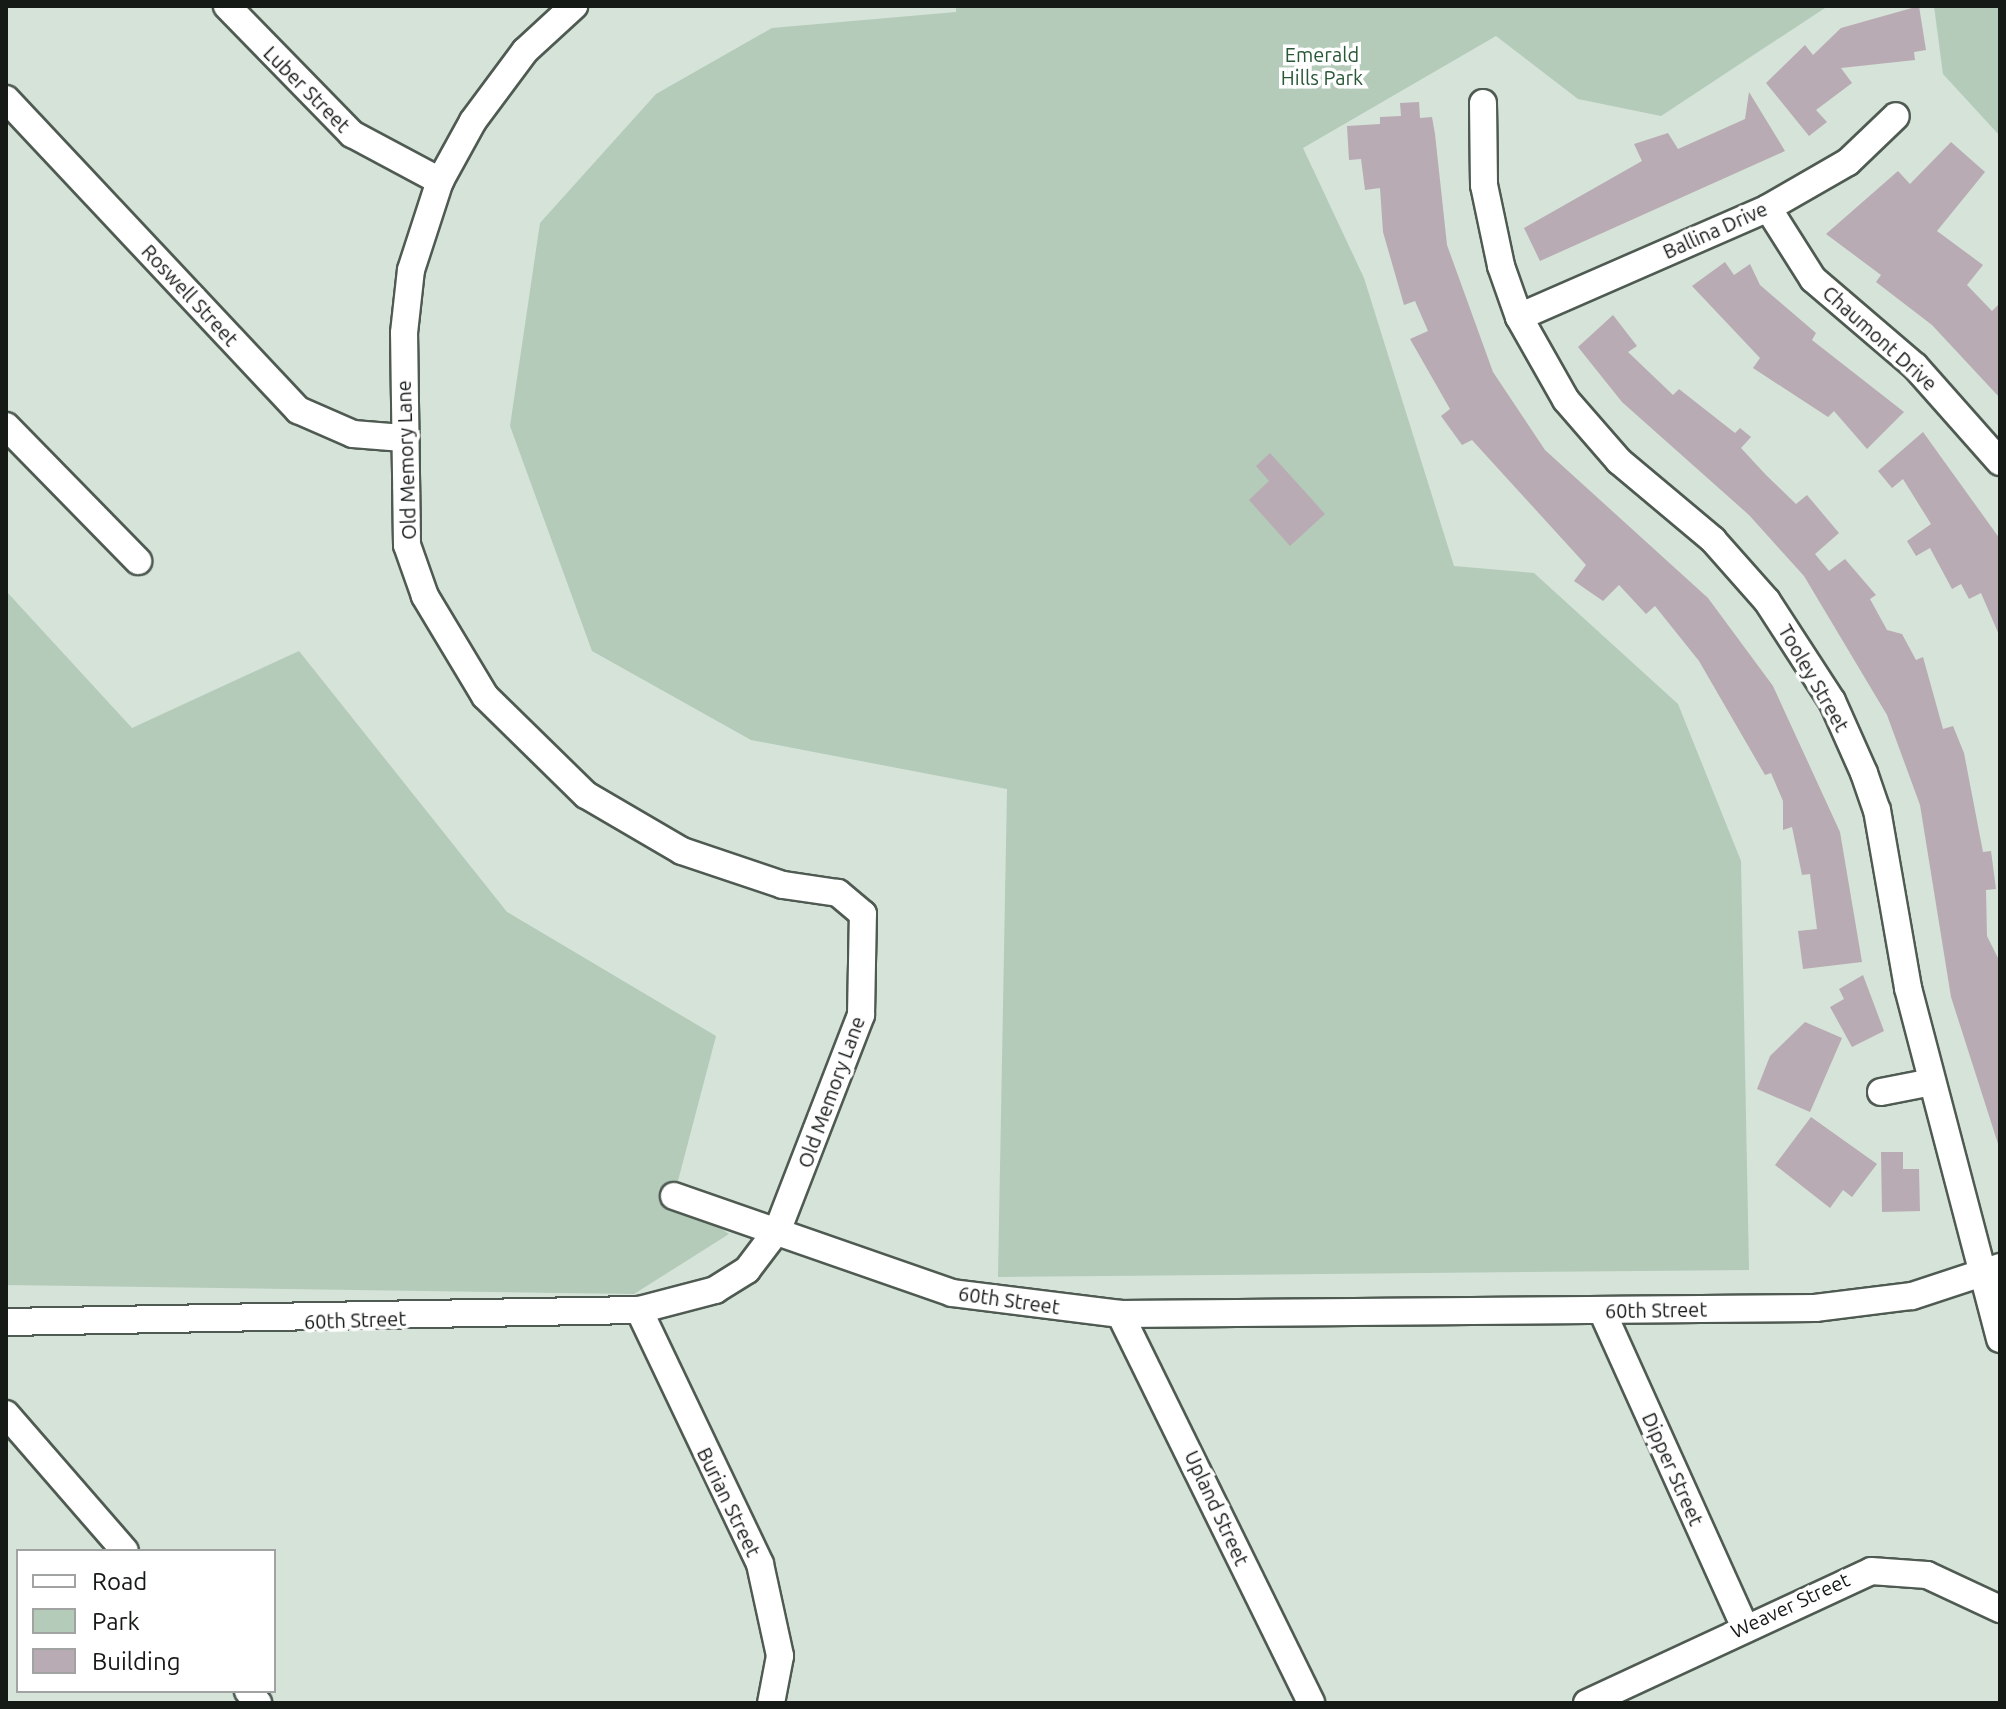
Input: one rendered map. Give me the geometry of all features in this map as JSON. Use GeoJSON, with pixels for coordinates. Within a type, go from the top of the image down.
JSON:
{"type":"FeatureCollection","features":[{"type":"Feature","properties":{"kind":"street","name":"Luber Street"},"geometry":{"type":"LineString","coordinates":[[227,6],[352,134],[440,181]]}},
{"type":"Feature","properties":{"kind":"street","name":"Old Memory Lane"},"geometry":{"type":"LineString","coordinates":[[574,6],[497,86],[440,181],[411,270],[403,438],[407,545],[425,596],[485,696],[532,748],[586,795],[682,851],[783,885],[838,893],[863,914],[861,1015],[778,1229]]}},
{"type":"Feature","properties":{"kind":"street","name":"Roswell Street"},"geometry":{"type":"LineString","coordinates":[[7,103],[298,410],[353,434],[403,438]]}},
{"type":"Feature","properties":{"kind":"street","name":"Tooley Street"},"geometry":{"type":"LineString","coordinates":[[1483,103],[1484,185],[1519,317],[1566,400],[1619,461],[1741,570],[1832,701],[1877,810],[1932,1082],[1991,1270],[2000,1339]]}},
{"type":"Feature","properties":{"kind":"street","name":"Ballina Drive"},"geometry":{"type":"LineString","coordinates":[[1519,317],[1768,208],[1848,162],[1896,116]]}},
{"type":"Feature","properties":{"kind":"street","name":"Chaumont Drive"},"geometry":{"type":"LineString","coordinates":[[1768,208],[1813,279],[1915,366],[2000,462]]}},
{"type":"Feature","properties":{"kind":"street"},"geometry":{"type":"LineString","coordinates":[[6,426],[138,561]]}},
{"type":"Feature","properties":{"kind":"street"},"geometry":{"type":"LineString","coordinates":[[1881,1092],[1932,1082]]}},
{"type":"Feature","properties":{"kind":"street"},"geometry":{"type":"LineString","coordinates":[[674,1196],[778,1229]]}},
{"type":"Feature","properties":{"kind":"street","name":"60th Street"},"geometry":{"type":"LineString","coordinates":[[6,1322],[639,1310],[715,1290],[747,1270],[778,1229],[952,1293],[1120,1314],[1815,1308],[1912,1296],[1991,1270]]}},
{"type":"Feature","properties":{"kind":"street","name":"Burian Street"},"geometry":{"type":"LineString","coordinates":[[639,1310],[760,1564],[780,1656],[771,1703]]}},
{"type":"Feature","properties":{"kind":"street","name":"Dipper Street"},"geometry":{"type":"LineString","coordinates":[[1602,1311],[1744,1626]]}},
{"type":"Feature","properties":{"kind":"street","name":"Upland Street"},"geometry":{"type":"LineString","coordinates":[[1120,1314],[1311,1703]]}},
{"type":"Feature","properties":{"kind":"street"},"geometry":{"type":"LineString","coordinates":[[6,1414],[123,1549]]}},
{"type":"Feature","properties":{"kind":"street","name":"Weaver Street"},"geometry":{"type":"LineString","coordinates":[[1587,1703],[1744,1626],[1871,1571],[1927,1575],[2000,1609]]}},
{"type":"Feature","properties":{"kind":"green space","name":"Emerald Hills Park"},"geometry":{"type":"Polygon","coordinates":[[[956,6],[1828,6],[1661,116],[1578,99],[1496,36],[1303,148],[1364,278],[1454,566],[1534,573],[1678,704],[1741,861],[1749,1270],[998,1277],[1007,789],[751,740],[592,651],[510,426],[540,223],[656,94],[772,28],[956,12],[956,6]]]}},
{"type":"Feature","properties":{"kind":"green space"},"geometry":{"type":"Polygon","coordinates":[[[1934,6],[2000,6],[2000,136],[1943,74],[1934,6]]]}},
{"type":"Feature","properties":{"kind":"green space"},"geometry":{"type":"Polygon","coordinates":[[[6,591],[132,728],[299,651],[507,912],[716,1036],[674,1196],[729,1234],[634,1294],[6,1285],[6,591]]]}},
{"type":"Feature","properties":{"kind":"building"},"geometry":{"type":"Polygon","coordinates":[[[1919,6],[1926,50],[1914,52],[1915,60],[1841,68],[1852,83],[1816,110],[1827,122],[1809,136],[1766,83],[1805,45],[1813,55],[1841,28],[1919,6]]]}},
{"type":"Feature","properties":{"kind":"building"},"geometry":{"type":"Polygon","coordinates":[[[1749,92],[1785,151],[1540,261],[1524,228],[1642,161],[1634,144],[1668,133],[1678,149],[1745,119],[1749,92]]]}},
{"type":"Feature","properties":{"kind":"building"},"geometry":{"type":"Polygon","coordinates":[[[1419,102],[1420,118],[1432,117],[1447,245],[1493,372],[1545,450],[1708,598],[1773,686],[1840,832],[1862,962],[1803,969],[1798,931],[1817,929],[1810,874],[1802,875],[1792,827],[1783,830],[1783,801],[1771,773],[1765,775],[1699,661],[1655,606],[1646,614],[1619,585],[1603,601],[1574,581],[1586,565],[1472,440],[1462,445],[1441,416],[1450,409],[1410,339],[1428,331],[1415,301],[1404,305],[1383,232],[1380,188],[1365,190],[1361,159],[1349,160],[1347,126],[1380,124],[1380,117],[1401,116],[1400,103],[1419,102]]]}},
{"type":"Feature","properties":{"kind":"building"},"geometry":{"type":"Polygon","coordinates":[[[1951,142],[1985,172],[1937,231],[1983,265],[1967,285],[1992,311],[2000,303],[2000,398],[1932,325],[1876,282],[1881,275],[1826,234],[1898,171],[1910,184],[1951,142]]]}},
{"type":"Feature","properties":{"kind":"building"},"geometry":{"type":"Polygon","coordinates":[[[1725,262],[1734,275],[1750,264],[1760,285],[1816,333],[1812,340],[1904,412],[1867,449],[1834,411],[1828,417],[1753,368],[1760,358],[1692,286],[1725,262]]]}},
{"type":"Feature","properties":{"kind":"building"},"geometry":{"type":"Polygon","coordinates":[[[1613,315],[1637,346],[1628,352],[1673,395],[1679,389],[1735,433],[1740,428],[1751,437],[1741,448],[1796,504],[1807,495],[1839,533],[1815,554],[1829,571],[1845,559],[1876,595],[1870,599],[1887,630],[1902,634],[1916,660],[1923,657],[1943,729],[1953,726],[1964,753],[1983,852],[1991,851],[1996,889],[1986,890],[1987,936],[2000,962],[2000,1150],[1951,997],[1920,805],[1887,715],[1804,576],[1749,515],[1622,402],[1578,347],[1613,315]]]}},
{"type":"Feature","properties":{"kind":"building"},"geometry":{"type":"Polygon","coordinates":[[[1923,432],[2000,539],[2000,637],[1981,593],[1969,599],[1961,584],[1952,589],[1930,548],[1916,556],[1907,541],[1931,524],[1903,479],[1892,488],[1878,471],[1923,432]]]}},
{"type":"Feature","properties":{"kind":"building"},"geometry":{"type":"Polygon","coordinates":[[[1270,453],[1325,514],[1290,546],[1249,500],[1269,481],[1256,466],[1270,453]]]}},
{"type":"Feature","properties":{"kind":"building"},"geometry":{"type":"Polygon","coordinates":[[[1863,975],[1884,1031],[1852,1047],[1830,1007],[1844,999],[1839,989],[1863,975]]]}},
{"type":"Feature","properties":{"kind":"building"},"geometry":{"type":"Polygon","coordinates":[[[1805,1022],[1842,1038],[1810,1112],[1757,1089],[1770,1056],[1805,1022]]]}},
{"type":"Feature","properties":{"kind":"building"},"geometry":{"type":"Polygon","coordinates":[[[1811,1117],[1877,1164],[1852,1197],[1843,1190],[1830,1208],[1775,1165],[1811,1117]]]}},
{"type":"Feature","properties":{"kind":"building"},"geometry":{"type":"Polygon","coordinates":[[[1881,1152],[1903,1152],[1903,1169],[1919,1169],[1920,1211],[1882,1212],[1881,1152]]]}}]}
